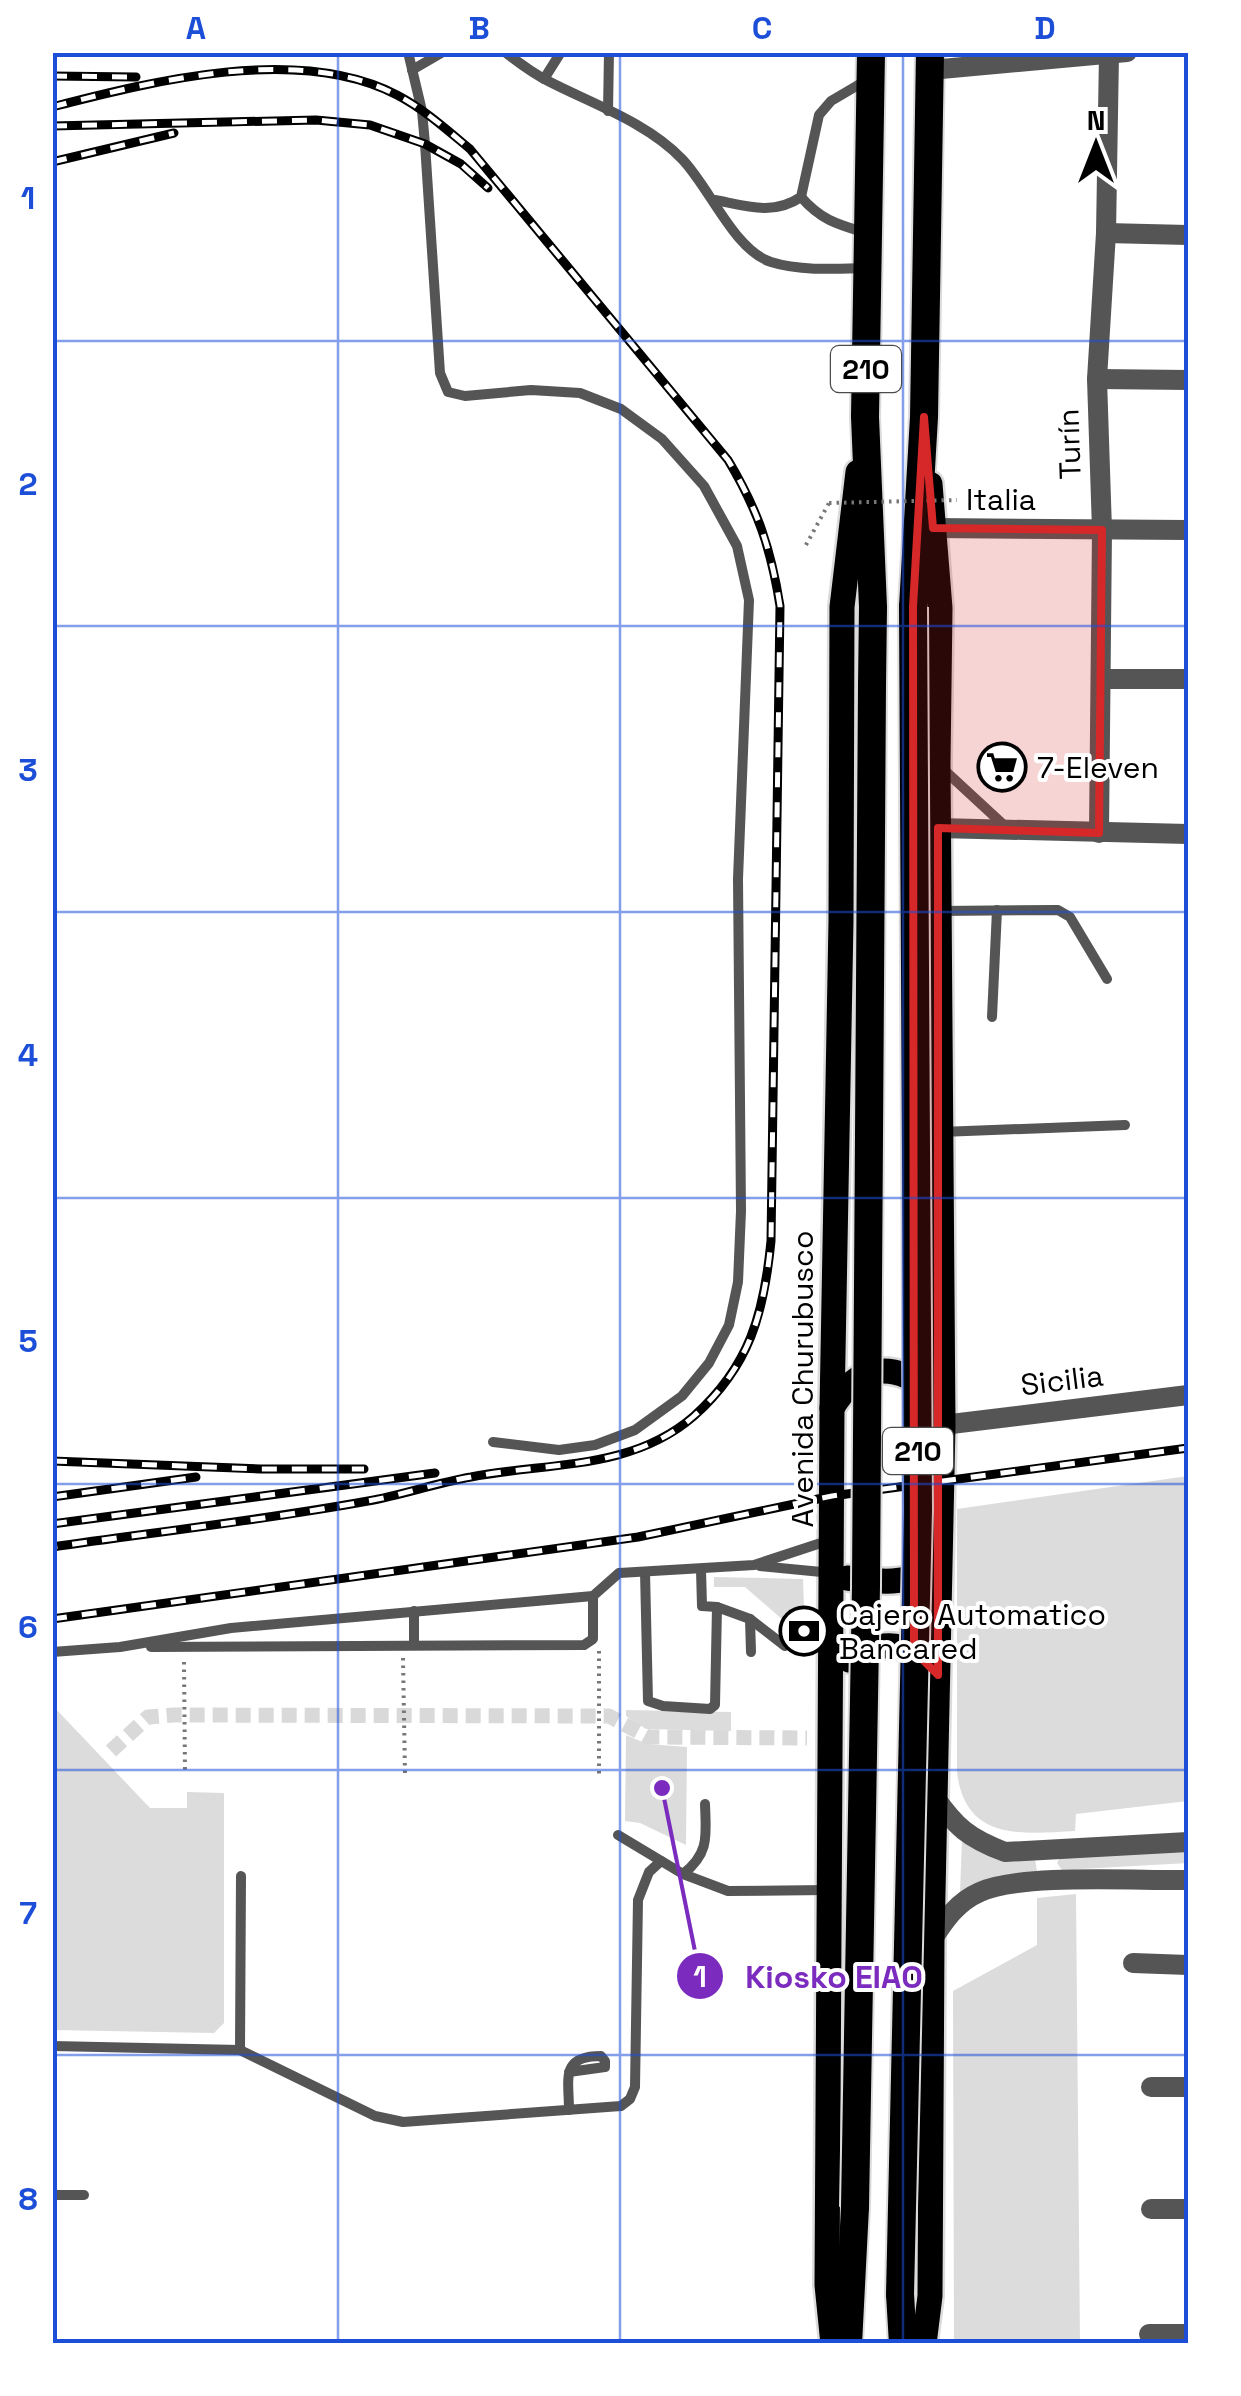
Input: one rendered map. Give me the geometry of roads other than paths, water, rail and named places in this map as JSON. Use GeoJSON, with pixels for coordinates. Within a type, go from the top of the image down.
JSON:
{"type":"FeatureCollection","features":[{"type":"Feature","properties":{"kind":"highway","name":"210"},"geometry":{"type":"LineString","coordinates":[[903,2344],[900,2294],[918,1524],[913,608],[924,416],[930,62]]}},
{"type":"Feature","properties":{"kind":"highway","name":"Avenida Churubusco"},"geometry":{"type":"LineString","coordinates":[[848,2344],[855,2208],[866,1586],[873,607],[865,417],[871,65]]}},
{"type":"Feature","properties":{"kind":"main road"},"geometry":{"type":"LineString","coordinates":[[924,416],[940,608],[938,911],[943,1416],[934,1796],[930,2296],[924,2344]]}},
{"type":"Feature","properties":{"kind":"main road","name":"Avenida Churubusco"},"geometry":{"type":"LineString","coordinates":[[833,2344],[827,2285],[842,608],[865,417]]}},
{"type":"Feature","properties":{"kind":"main road"},"geometry":{"type":"LineString","coordinates":[[832,1408],[854,1378],[892,1371],[910,1376],[930,1390],[943,1416]]}},
{"type":"Feature","properties":{"kind":"main road"},"geometry":{"type":"LineString","coordinates":[[833,1574],[892,1581],[926,1575],[942,1566]]}},
{"type":"Feature","properties":{"kind":"main road"},"geometry":{"type":"LineString","coordinates":[[832,1680],[864,1649],[886,1645],[911,1649],[927,1660],[938,1675]]}},
{"type":"Feature","properties":{"kind":"street"},"geometry":{"type":"LineString","coordinates":[[930,62],[1118,53]]}},
{"type":"Feature","properties":{"kind":"street","name":"Turín"},"geometry":{"type":"LineString","coordinates":[[1099,833],[1102,530],[1097,379],[1118,53]]}},
{"type":"Feature","properties":{"kind":"street"},"geometry":{"type":"LineString","coordinates":[[1106,233],[1188,234]]}},
{"type":"Feature","properties":{"kind":"street"},"geometry":{"type":"LineString","coordinates":[[1097,379],[1188,380]]}},
{"type":"Feature","properties":{"kind":"street","name":"Italia"},"geometry":{"type":"LineString","coordinates":[[933,528],[1188,530]]}},
{"type":"Feature","properties":{"kind":"street"},"geometry":{"type":"LineString","coordinates":[[1102,679],[1188,679]]}},
{"type":"Feature","properties":{"kind":"street"},"geometry":{"type":"LineString","coordinates":[[938,828],[1188,834]]}},
{"type":"Feature","properties":{"kind":"street","name":"Sicilia"},"geometry":{"type":"LineString","coordinates":[[943,1416],[1188,1395]]}},
{"type":"Feature","properties":{"kind":"street"},"geometry":{"type":"LineString","coordinates":[[934,1796],[955,1826],[979,1842],[1005,1852],[1188,1842]]}},
{"type":"Feature","properties":{"kind":"street"},"geometry":{"type":"LineString","coordinates":[[1043,1849],[1044,1881]]}},
{"type":"Feature","properties":{"kind":"street"},"geometry":{"type":"LineString","coordinates":[[932,1940],[961,1902],[983,1890],[1044,1881],[1188,1880]]}},
{"type":"Feature","properties":{"kind":"street"},"geometry":{"type":"LineString","coordinates":[[1133,1964],[1188,1964]]}},
{"type":"Feature","properties":{"kind":"street"},"geometry":{"type":"LineString","coordinates":[[1150,2087],[1188,2087]]}},
{"type":"Feature","properties":{"kind":"street"},"geometry":{"type":"LineString","coordinates":[[1151,2209],[1188,2209]]}},
{"type":"Feature","properties":{"kind":"street"},"geometry":{"type":"LineString","coordinates":[[1148,2334],[1188,2334]]}},
{"type":"Feature","properties":{"kind":"lane"},"geometry":{"type":"LineString","coordinates":[[408,52],[425,144],[440,373],[448,392],[465,396],[531,390],[580,393],[622,409],[662,439],[704,486],[736,546],[750,600],[738,879],[741,1211],[738,1282],[729,1325],[709,1363],[682,1396],[635,1430],[595,1444],[559,1450],[493,1442]]}},
{"type":"Feature","properties":{"kind":"lane"},"geometry":{"type":"LineString","coordinates":[[412,70],[443,52]]}},
{"type":"Feature","properties":{"kind":"lane"},"geometry":{"type":"LineString","coordinates":[[504,52],[544,79],[638,126],[680,157],[740,242],[769,262],[830,269],[869,268]]}},
{"type":"Feature","properties":{"kind":"lane"},"geometry":{"type":"LineString","coordinates":[[544,79],[561,52]]}},
{"type":"Feature","properties":{"kind":"lane"},"geometry":{"type":"LineString","coordinates":[[608,111],[610,52]]}},
{"type":"Feature","properties":{"kind":"lane"},"geometry":{"type":"LineString","coordinates":[[714,200],[764,210],[789,205],[801,197],[819,115],[871,65]]}},
{"type":"Feature","properties":{"kind":"lane"},"geometry":{"type":"LineString","coordinates":[[801,197],[829,223],[869,234]]}},
{"type":"Feature","properties":{"kind":"lane"},"geometry":{"type":"LineString","coordinates":[[938,764],[1011,832]]}},
{"type":"Feature","properties":{"kind":"lane"},"geometry":{"type":"LineString","coordinates":[[992,1017],[996,910]]}},
{"type":"Feature","properties":{"kind":"lane"},"geometry":{"type":"LineString","coordinates":[[938,911],[1058,910],[1070,918],[1107,979]]}},
{"type":"Feature","properties":{"kind":"lane"},"geometry":{"type":"LineString","coordinates":[[940,1132],[1125,1126]]}},
{"type":"Feature","properties":{"kind":"lane"},"geometry":{"type":"LineString","coordinates":[[754,1565],[833,1539]]}},
{"type":"Feature","properties":{"kind":"lane"},"geometry":{"type":"LineString","coordinates":[[120,1647],[231,1628],[593,1596],[619,1572],[754,1565],[833,1574]]}},
{"type":"Feature","properties":{"kind":"lane"},"geometry":{"type":"LineString","coordinates":[[701,1570],[702,1606],[718,1607],[750,1620],[785,1646]]}},
{"type":"Feature","properties":{"kind":"lane"},"geometry":{"type":"LineString","coordinates":[[645,1572],[646,1693],[653,1705],[710,1710],[715,1706],[718,1607]]}},
{"type":"Feature","properties":{"kind":"lane"},"geometry":{"type":"LineString","coordinates":[[52,1652],[120,1647],[590,1644],[593,1596]]}},
{"type":"Feature","properties":{"kind":"lane"},"geometry":{"type":"LineString","coordinates":[[408,1647],[414,1611]]}},
{"type":"Feature","properties":{"kind":"lane"},"geometry":{"type":"LineString","coordinates":[[750,1620],[751,1652]]}},
{"type":"Feature","properties":{"kind":"lane"},"geometry":{"type":"LineString","coordinates":[[683,1874],[695,1865],[705,1847],[706,1804]]}},
{"type":"Feature","properties":{"kind":"lane"},"geometry":{"type":"LineString","coordinates":[[618,1834],[683,1874],[728,1891],[830,1890]]}},
{"type":"Feature","properties":{"kind":"lane"},"geometry":{"type":"LineString","coordinates":[[52,2046],[240,2050],[387,2120],[403,2122],[622,2106],[635,2087],[638,1900],[649,1872],[661,1861]]}},
{"type":"Feature","properties":{"kind":"lane"},"geometry":{"type":"LineString","coordinates":[[240,1876],[240,2050]]}},
{"type":"Feature","properties":{"kind":"lane"},"geometry":{"type":"LineString","coordinates":[[569,2072],[570,2110]]}},
{"type":"Feature","properties":{"kind":"lane"},"geometry":{"type":"LineString","coordinates":[[52,2195],[84,2195]]}},
{"type":"Feature","properties":{"kind":"tunnel"},"geometry":{"type":"LineString","coordinates":[[111,1751],[148,1717],[174,1715],[609,1716],[648,1737],[807,1738]]}},
{"type":"Feature","properties":{"kind":"railway"},"geometry":{"type":"LineString","coordinates":[[52,107],[180,78],[271,70],[316,72],[358,80],[417,107],[470,149],[728,460],[762,530],[780,606],[771,1241],[758,1315],[729,1378],[694,1416],[669,1434],[616,1456],[471,1477],[329,1508],[52,1547]]}},
{"type":"Feature","properties":{"kind":"railway"},"geometry":{"type":"LineString","coordinates":[[52,76],[136,77]]}},
{"type":"Feature","properties":{"kind":"railway"},"geometry":{"type":"LineString","coordinates":[[52,126],[316,120],[370,125],[425,144],[461,164],[488,188]]}},
{"type":"Feature","properties":{"kind":"railway"},"geometry":{"type":"LineString","coordinates":[[52,162],[174,133]]}},
{"type":"Feature","properties":{"kind":"railway"},"geometry":{"type":"LineString","coordinates":[[52,1619],[638,1537],[832,1496],[1188,1448]]}},
{"type":"Feature","properties":{"kind":"railway"},"geometry":{"type":"LineString","coordinates":[[52,1461],[364,1469]]}},
{"type":"Feature","properties":{"kind":"railway"},"geometry":{"type":"LineString","coordinates":[[52,1524],[435,1473]]}},
{"type":"Feature","properties":{"kind":"railway"},"geometry":{"type":"LineString","coordinates":[[52,1497],[196,1477]]}},
{"type":"Feature","properties":{"kind":"place","name":"7-Eleven"},"geometry":{"type":"Point","coordinates":[1002,767]}},
{"type":"Feature","properties":{"kind":"place","name":"Cajero Automatico Bancared"},"geometry":{"type":"Point","coordinates":[804,1631]}},
{"type":"Feature","properties":{"kind":"place","name":"Kiosko EIAO"},"geometry":{"type":"Point","coordinates":[662,1788]}}]}
